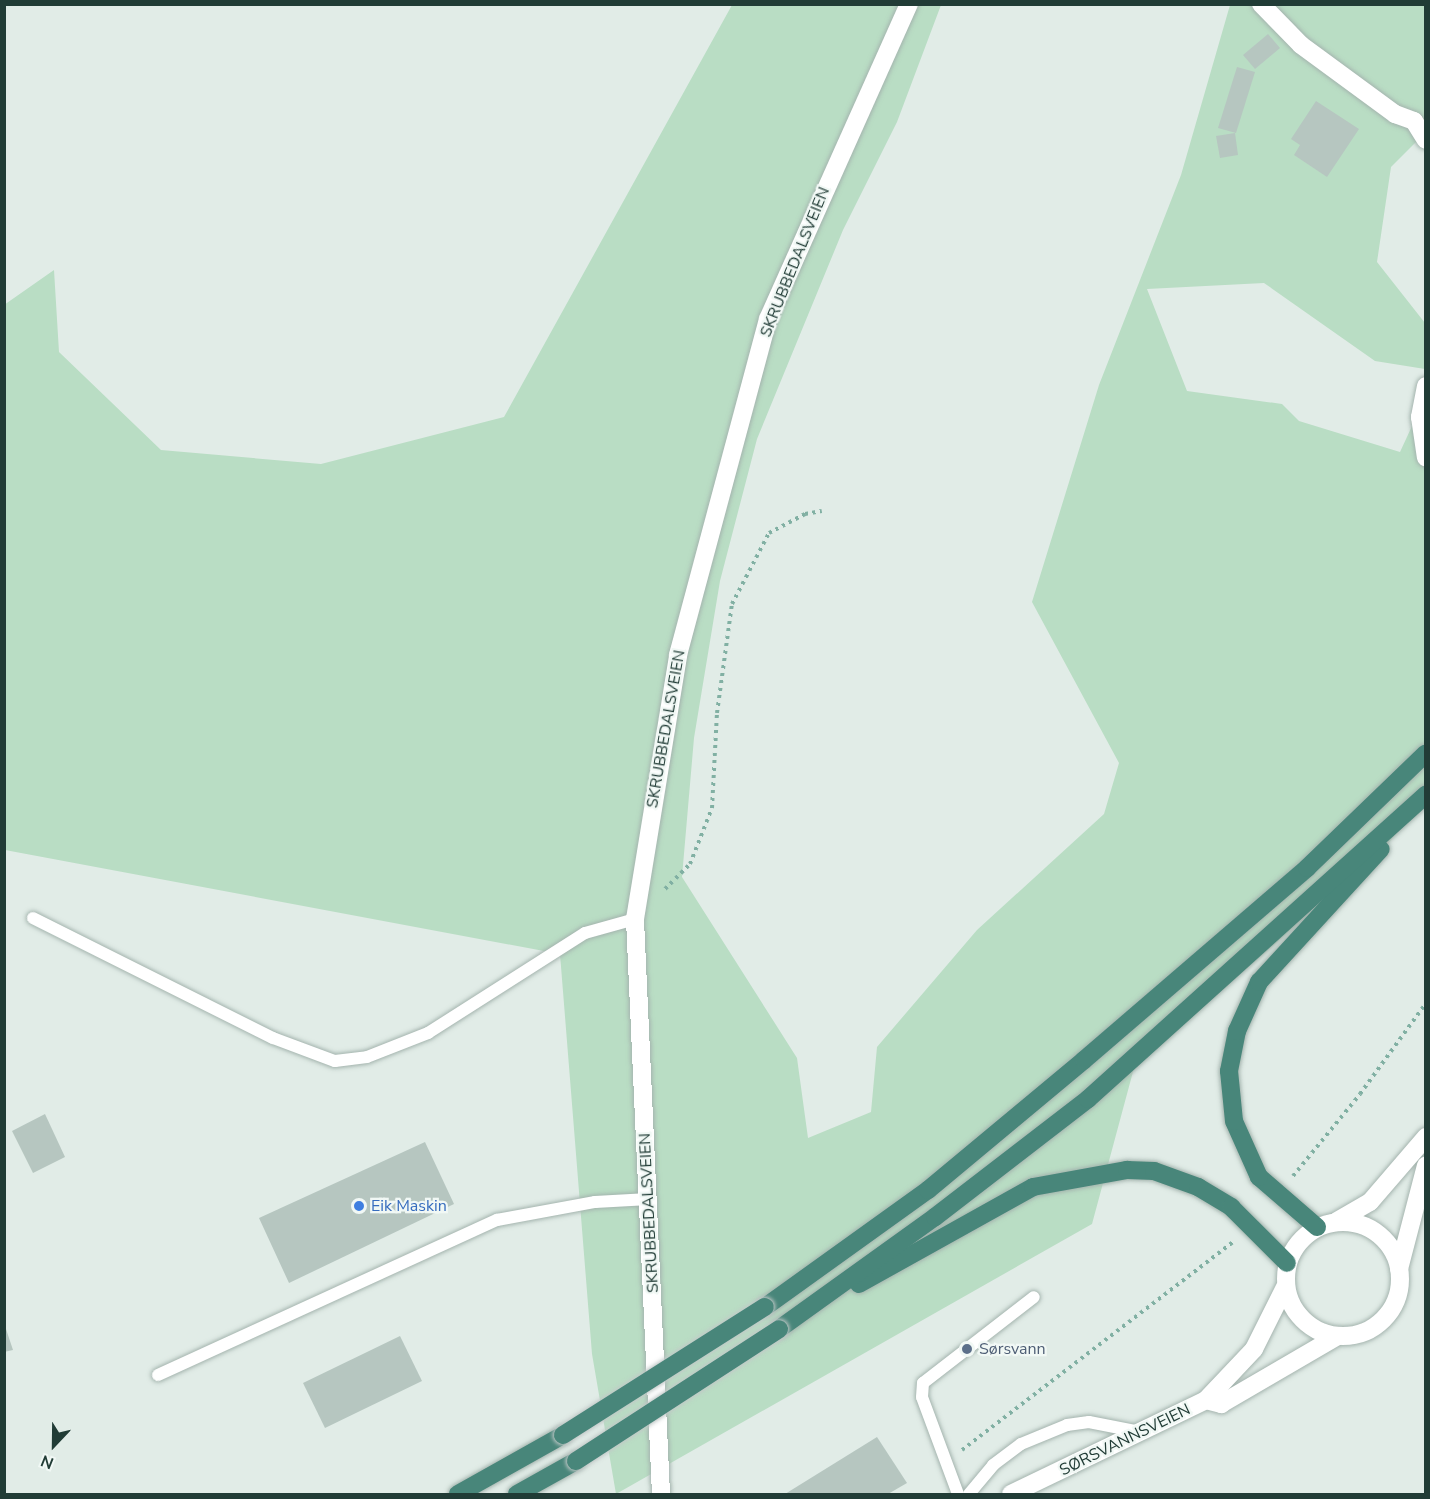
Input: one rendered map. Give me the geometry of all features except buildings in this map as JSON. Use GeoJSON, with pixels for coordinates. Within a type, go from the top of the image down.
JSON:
{"type":"FeatureCollection","features":[{"type":"Feature","properties":{"kind":"highway"},"geometry":{"type":"LineString","coordinates":[[458,1494],[563,1435],[765,1307],[928,1190],[1084,1060],[1307,868],[1425,753]]}},
{"type":"Feature","properties":{"kind":"highway"},"geometry":{"type":"LineString","coordinates":[[517,1494],[576,1461],[779,1329],[935,1217],[1088,1100],[1425,795]]}},
{"type":"Feature","properties":{"kind":"highway"},"geometry":{"type":"LineString","coordinates":[[1317,1227],[1259,1177],[1234,1121],[1229,1071],[1237,1031],[1259,982],[1425,800]]}},
{"type":"Feature","properties":{"kind":"highway"},"geometry":{"type":"LineString","coordinates":[[779,1329],[1033,1187],[1127,1170],[1154,1171],[1198,1187],[1231,1207],[1287,1263]]}},
{"type":"Feature","properties":{"kind":"street","name":"SKRUBBEDALSVEIEN"},"geometry":{"type":"LineString","coordinates":[[661,1494],[635,919],[678,655],[768,319],[869,85],[909,4]]}},
{"type":"Feature","properties":{"kind":"street"},"geometry":{"type":"LineString","coordinates":[[1261,4],[1301,45],[1395,114],[1414,121],[1425,140]]}},
{"type":"Feature","properties":{"kind":"street"},"geometry":{"type":"LineString","coordinates":[[1425,386],[1420,417],[1425,458]]}},
{"type":"Feature","properties":{"kind":"street"},"geometry":{"type":"LineString","coordinates":[[1425,1137],[1371,1202],[1336,1221],[1317,1227],[1294,1248],[1287,1263],[1286,1287],[1303,1321],[1338,1336],[1372,1328],[1385,1317],[1395,1303],[1399,1269],[1425,1165]]}},
{"type":"Feature","properties":{"kind":"street"},"geometry":{"type":"LineString","coordinates":[[1336,1221],[1353,1222],[1383,1238],[1399,1269]]}},
{"type":"Feature","properties":{"kind":"street","name":"SØRSVANNSVEIEN"},"geometry":{"type":"LineString","coordinates":[[1011,1494],[1206,1401],[1254,1349],[1286,1287]]}},
{"type":"Feature","properties":{"kind":"street","name":"SØRSVANNSVEIEN"},"geometry":{"type":"LineString","coordinates":[[1206,1401],[1221,1404],[1338,1336]]}},
{"type":"Feature","properties":{"kind":"lane"},"geometry":{"type":"LineString","coordinates":[[33,918],[273,1038],[335,1061],[367,1057],[428,1033],[585,933],[635,919]]}},
{"type":"Feature","properties":{"kind":"lane"},"geometry":{"type":"LineString","coordinates":[[158,1375],[497,1220],[595,1202],[649,1199]]}},
{"type":"Feature","properties":{"kind":"lane"},"geometry":{"type":"LineString","coordinates":[[958,1494],[922,1397],[923,1383],[1034,1297]]}},
{"type":"Feature","properties":{"kind":"lane"},"geometry":{"type":"LineString","coordinates":[[969,1494],[993,1465],[1022,1444],[1068,1425],[1089,1422],[1141,1432]]}},
{"type":"Feature","properties":{"kind":"path"},"geometry":{"type":"LineString","coordinates":[[635,919],[690,864],[704,838],[712,808],[717,713],[736,593],[769,533],[805,514],[822,511]]}},
{"type":"Feature","properties":{"kind":"path"},"geometry":{"type":"LineString","coordinates":[[1291,1178],[1360,1094],[1425,1003]]}},
{"type":"Feature","properties":{"kind":"path"},"geometry":{"type":"LineString","coordinates":[[948,1467],[959,1452],[1237,1238]]}},
{"type":"Feature","properties":{"kind":"green space"},"geometry":{"type":"Polygon","coordinates":[[[732,5],[941,5],[897,122],[843,230],[757,439],[720,581],[694,738],[682,877],[797,1058],[808,1138],[871,1112],[877,1047],[977,930],[1104,814],[1119,763],[1032,602],[1099,385],[1181,175],[1230,5],[1425,5],[1425,133],[1391,167],[1377,262],[1425,323],[1425,369],[1375,361],[1264,283],[1147,289],[1187,391],[1282,404],[1299,421],[1400,452],[1425,398],[1425,798],[1386,846],[1134,1068],[1092,1224],[616,1494],[592,1354],[560,954],[5,850],[4,305],[54,270],[59,352],[161,450],[321,464],[504,417],[732,5]]]}},
{"type":"Feature","properties":{"kind":"place","name":"Eik Maskin"},"geometry":{"type":"Point","coordinates":[359,1206]}},
{"type":"Feature","properties":{"kind":"place","name":"Sørsvann"},"geometry":{"type":"Point","coordinates":[967,1349]}}]}
